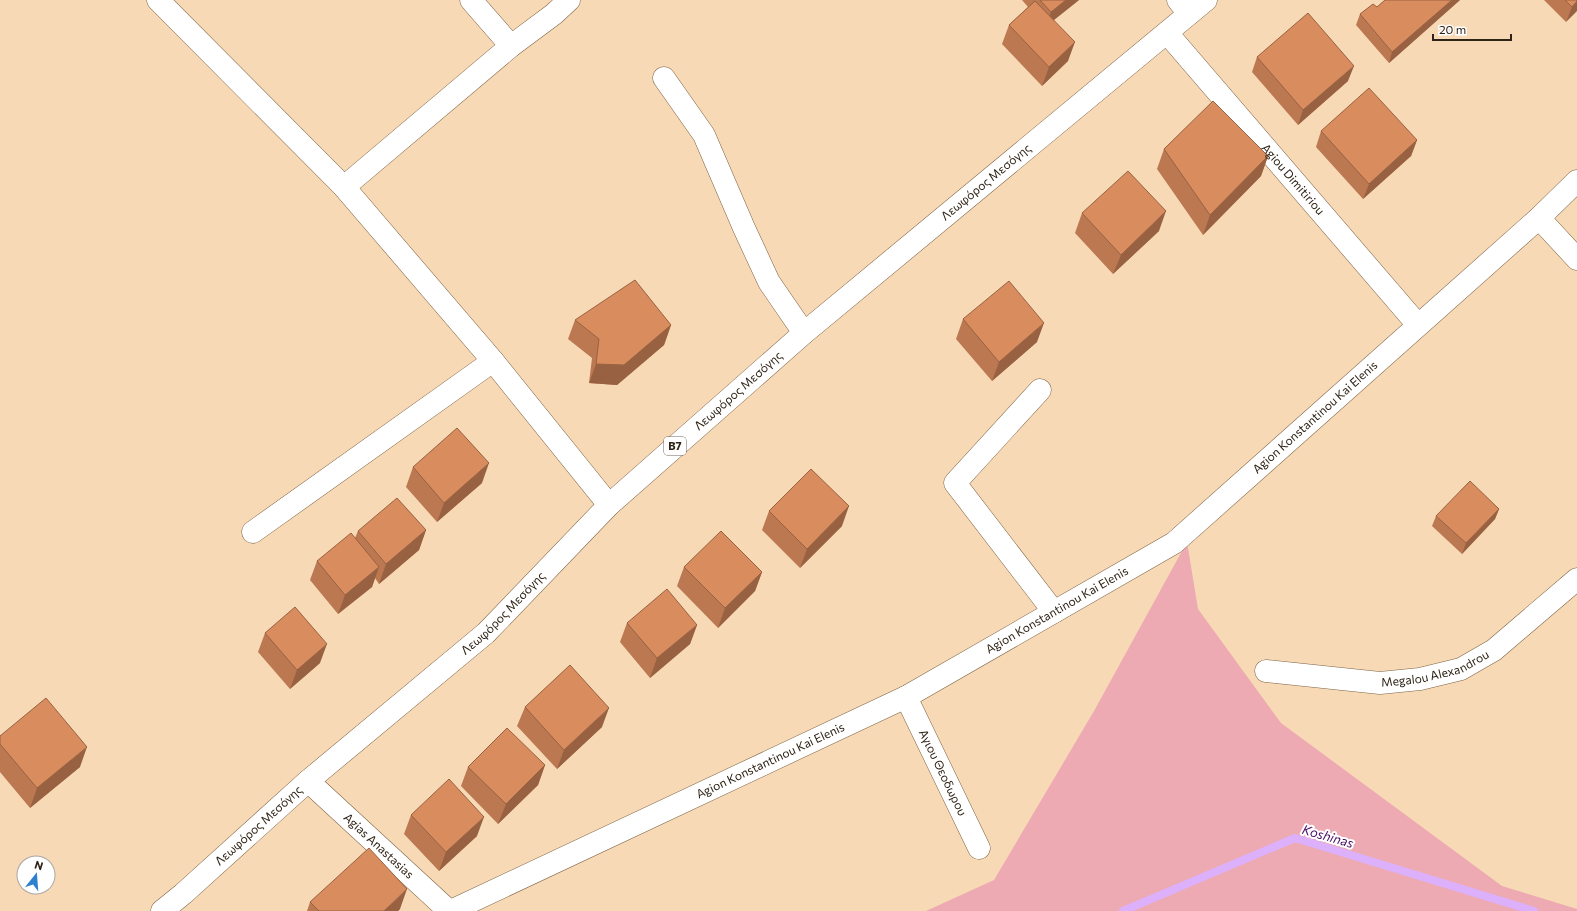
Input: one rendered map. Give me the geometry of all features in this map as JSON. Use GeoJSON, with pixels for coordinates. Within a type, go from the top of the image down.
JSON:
{"type":"FeatureCollection","features":[{"type":"Feature","properties":{"kind":"street"},"geometry":{"type":"LineString","coordinates":[[158,0],[344,187],[493,361],[608,505]]}},
{"type":"Feature","properties":{"kind":"street"},"geometry":{"type":"LineString","coordinates":[[471,0],[511,46]]}},
{"type":"Feature","properties":{"kind":"street"},"geometry":{"type":"LineString","coordinates":[[344,187],[511,46],[554,14],[569,0]]}},
{"type":"Feature","properties":{"kind":"street","name":"Λεωφόρος Μεσόγης"},"geometry":{"type":"LineString","coordinates":[[162,911],[183,894],[308,781],[486,633],[608,505],[804,333],[1167,33],[1184,7],[1206,0]]}},
{"type":"Feature","properties":{"kind":"street","name":"Agiou Dimitiriou"},"geometry":{"type":"LineString","coordinates":[[1167,33],[1418,325]]}},
{"type":"Feature","properties":{"kind":"street"},"geometry":{"type":"LineString","coordinates":[[664,78],[704,135],[769,282],[804,333]]}},
{"type":"Feature","properties":{"kind":"street","name":"Agion Konstantinou Kai Elenis"},"geometry":{"type":"LineString","coordinates":[[450,911],[906,697],[1174,543],[1539,218],[1577,181]]}},
{"type":"Feature","properties":{"kind":"street"},"geometry":{"type":"LineString","coordinates":[[1539,218],[1577,259]]}},
{"type":"Feature","properties":{"kind":"street"},"geometry":{"type":"LineString","coordinates":[[253,532],[493,361]]}},
{"type":"Feature","properties":{"kind":"street"},"geometry":{"type":"LineString","coordinates":[[1040,390],[955,483],[1054,612]]}},
{"type":"Feature","properties":{"kind":"street","name":"Megalou Alexandrou"},"geometry":{"type":"LineString","coordinates":[[1266,671],[1380,683],[1420,680],[1461,669],[1494,650],[1577,579]]}},
{"type":"Feature","properties":{"kind":"street","name":"Αγιου Θεοδωρου"},"geometry":{"type":"LineString","coordinates":[[906,697],[979,848]]}},
{"type":"Feature","properties":{"kind":"street","name":"Agias Anastasias"},"geometry":{"type":"LineString","coordinates":[[308,781],[450,911]]}},
{"type":"Feature","properties":{"kind":"shaded area"},"geometry":{"type":"Polygon","coordinates":[[[1187,542],[1198,609],[1281,723],[1502,886],[1577,909],[1577,911],[926,911],[994,880],[1094,711],[1187,542]]]}},
{"type":"Feature","properties":{"kind":"building"},"geometry":{"type":"Polygon","coordinates":[[[1040,0],[1066,0],[1051,12],[1040,0]]]}},
{"type":"Feature","properties":{"kind":"building"},"geometry":{"type":"Polygon","coordinates":[[[1385,0],[1452,0],[1392,52],[1360,14],[1373,4],[1377,7],[1385,0]]]}},
{"type":"Feature","properties":{"kind":"building"},"geometry":{"type":"Polygon","coordinates":[[[1565,0],[1577,0],[1577,1],[1572,7],[1565,0]]]}},
{"type":"Feature","properties":{"kind":"building"},"geometry":{"type":"Polygon","coordinates":[[[1035,1],[1075,42],[1049,67],[1009,25],[1035,1]]]}},
{"type":"Feature","properties":{"kind":"building"},"geometry":{"type":"Polygon","coordinates":[[[1308,13],[1354,66],[1303,110],[1257,57],[1308,13]]]}},
{"type":"Feature","properties":{"kind":"building"},"geometry":{"type":"Polygon","coordinates":[[[1369,88],[1417,140],[1369,184],[1321,131],[1369,88]]]}},
{"type":"Feature","properties":{"kind":"building"},"geometry":{"type":"Polygon","coordinates":[[[1213,101],[1268,156],[1210,215],[1164,149],[1213,101]]]}},
{"type":"Feature","properties":{"kind":"building"},"geometry":{"type":"Polygon","coordinates":[[[1128,171],[1166,211],[1121,255],[1082,213],[1128,171]]]}},
{"type":"Feature","properties":{"kind":"building"},"geometry":{"type":"Polygon","coordinates":[[[635,280],[671,325],[624,365],[596,364],[599,339],[575,320],[635,280]]]}},
{"type":"Feature","properties":{"kind":"building"},"geometry":{"type":"Polygon","coordinates":[[[1009,281],[1044,323],[999,362],[963,319],[1009,281]]]}},
{"type":"Feature","properties":{"kind":"building"},"geometry":{"type":"Polygon","coordinates":[[[457,428],[489,463],[444,503],[413,467],[457,428]]]}},
{"type":"Feature","properties":{"kind":"building"},"geometry":{"type":"Polygon","coordinates":[[[811,469],[849,506],[807,549],[769,511],[811,469]]]}},
{"type":"Feature","properties":{"kind":"building"},"geometry":{"type":"Polygon","coordinates":[[[1470,481],[1499,509],[1466,543],[1436,516],[1470,481]]]}},
{"type":"Feature","properties":{"kind":"building"},"geometry":{"type":"Polygon","coordinates":[[[397,498],[426,530],[386,564],[358,531],[397,498]]]}},
{"type":"Feature","properties":{"kind":"building"},"geometry":{"type":"Polygon","coordinates":[[[721,531],[762,572],[725,608],[684,567],[721,531]]]}},
{"type":"Feature","properties":{"kind":"building"},"geometry":{"type":"Polygon","coordinates":[[[351,533],[379,567],[345,595],[317,561],[351,533]]]}},
{"type":"Feature","properties":{"kind":"building"},"geometry":{"type":"Polygon","coordinates":[[[667,589],[697,625],[657,658],[627,623],[667,589]]]}},
{"type":"Feature","properties":{"kind":"building"},"geometry":{"type":"Polygon","coordinates":[[[295,607],[327,644],[297,670],[265,633],[295,607]]]}},
{"type":"Feature","properties":{"kind":"building"},"geometry":{"type":"Polygon","coordinates":[[[570,665],[609,708],[564,750],[525,707],[570,665]]]}},
{"type":"Feature","properties":{"kind":"building"},"geometry":{"type":"Polygon","coordinates":[[[46,698],[87,747],[37,788],[0,744],[0,736],[46,698]]]}},
{"type":"Feature","properties":{"kind":"building"},"geometry":{"type":"Polygon","coordinates":[[[507,728],[545,765],[506,804],[468,767],[507,728]]]}},
{"type":"Feature","properties":{"kind":"building"},"geometry":{"type":"Polygon","coordinates":[[[449,779],[484,817],[446,852],[411,815],[449,779]]]}},
{"type":"Feature","properties":{"kind":"building"},"geometry":{"type":"Polygon","coordinates":[[[369,848],[407,889],[384,911],[319,911],[310,902],[369,848]]]}},
{"type":"Feature","properties":{"kind":"waterway","name":"Koshinas"},"geometry":{"type":"LineString","coordinates":[[1123,911],[1295,838],[1534,911]]}}]}
